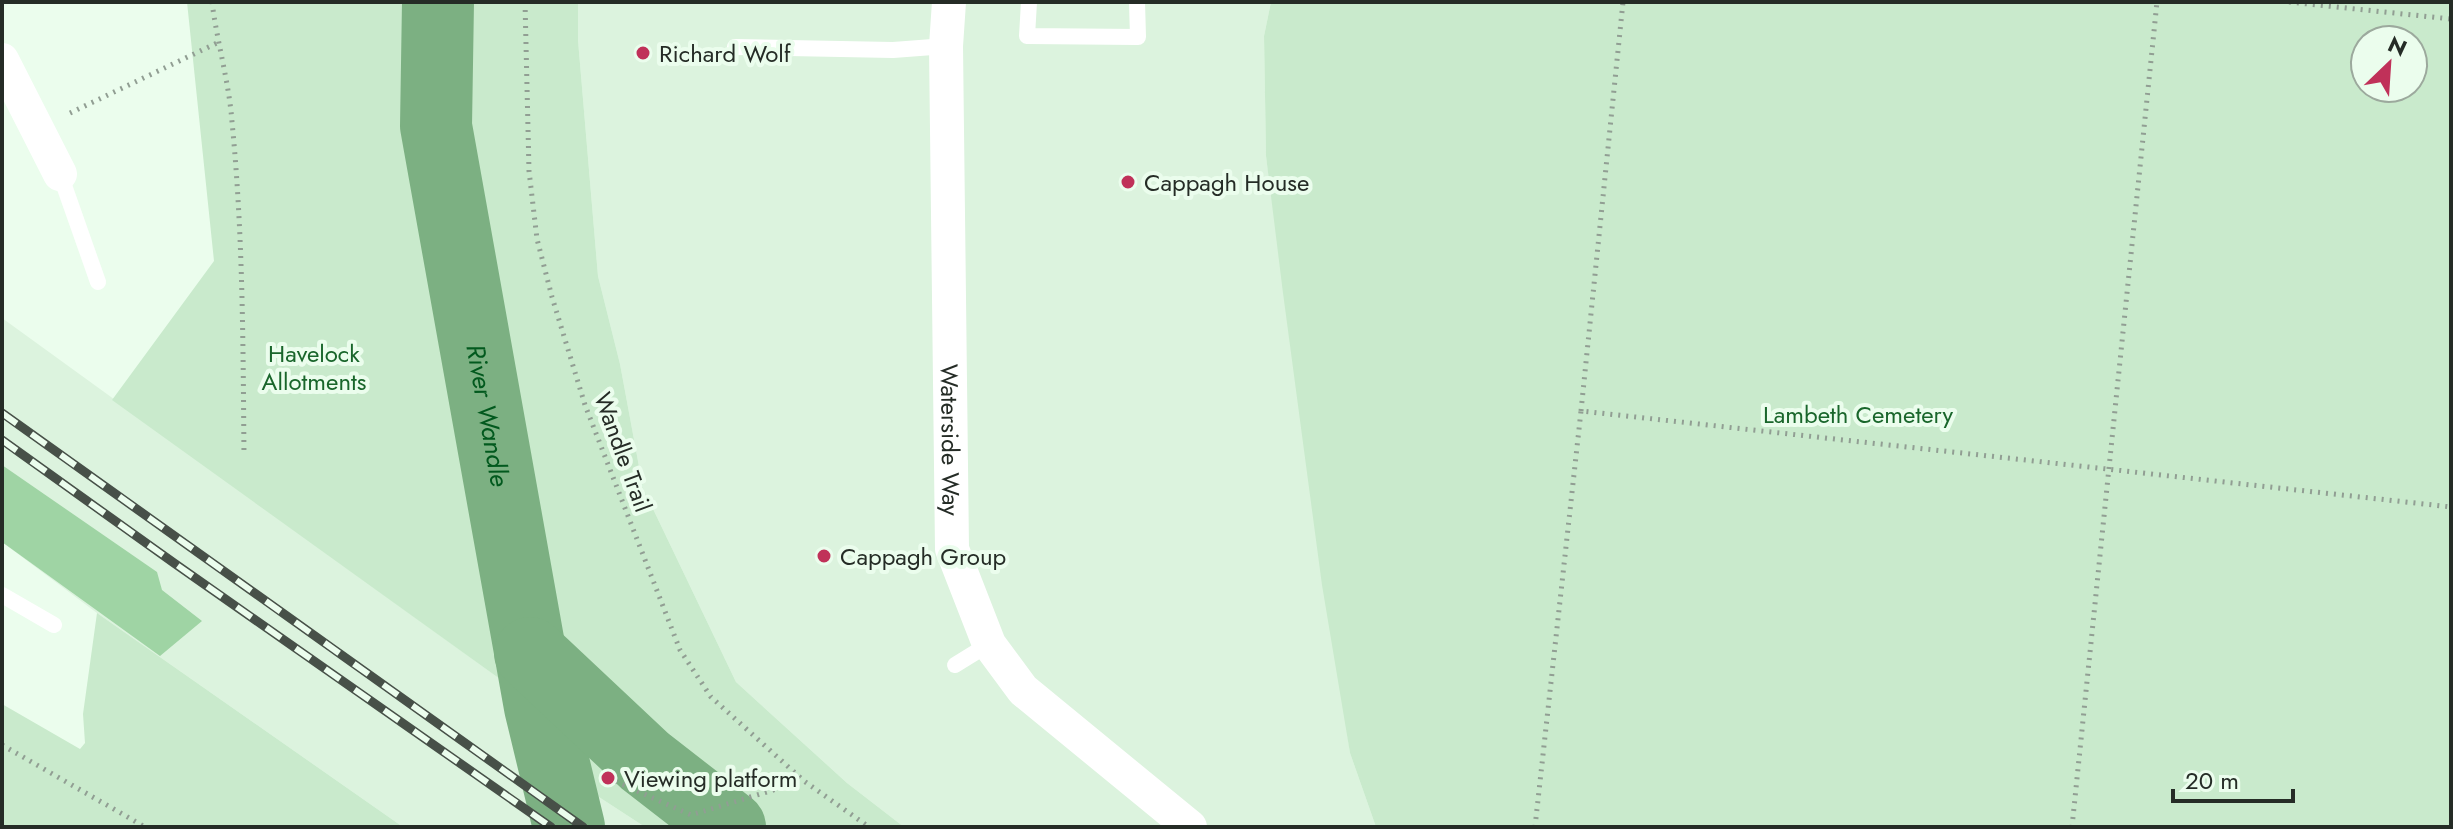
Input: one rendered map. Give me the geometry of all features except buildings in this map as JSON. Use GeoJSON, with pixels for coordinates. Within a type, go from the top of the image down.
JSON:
{"type":"FeatureCollection","features":[{"type":"Feature","properties":{"kind":"street","name":"Waterside Way"},"geometry":{"type":"LineString","coordinates":[[949,2],[946,46],[952,549],[989,644],[1023,690],[1190,827]]}},
{"type":"Feature","properties":{"kind":"street"},"geometry":{"type":"LineString","coordinates":[[2,60],[60,174]]}},
{"type":"Feature","properties":{"kind":"lane"},"geometry":{"type":"LineString","coordinates":[[1029,2],[1027,36],[1138,37],[1137,2]]}},
{"type":"Feature","properties":{"kind":"lane"},"geometry":{"type":"LineString","coordinates":[[735,47],[893,50],[946,46]]}},
{"type":"Feature","properties":{"kind":"lane"},"geometry":{"type":"LineString","coordinates":[[60,174],[98,282]]}},
{"type":"Feature","properties":{"kind":"lane"},"geometry":{"type":"LineString","coordinates":[[2,595],[54,625]]}},
{"type":"Feature","properties":{"kind":"lane"},"geometry":{"type":"LineString","coordinates":[[955,665],[989,644]]}},
{"type":"Feature","properties":{"kind":"path"},"geometry":{"type":"LineString","coordinates":[[212,2],[232,119],[242,301],[244,456]]}},
{"type":"Feature","properties":{"kind":"path","name":"Wandle Trail"},"geometry":{"type":"LineString","coordinates":[[525,2],[529,171],[537,239],[585,405],[680,650],[711,697],[804,781],[869,827]]}},
{"type":"Feature","properties":{"kind":"path"},"geometry":{"type":"LineString","coordinates":[[1535,827],[1623,2]]}},
{"type":"Feature","properties":{"kind":"path"},"geometry":{"type":"LineString","coordinates":[[2072,827],[2157,2]]}},
{"type":"Feature","properties":{"kind":"path"},"geometry":{"type":"LineString","coordinates":[[2289,2],[2451,19]]}},
{"type":"Feature","properties":{"kind":"path"},"geometry":{"type":"LineString","coordinates":[[38,129],[217,43]]}},
{"type":"Feature","properties":{"kind":"path"},"geometry":{"type":"LineString","coordinates":[[1581,411],[2451,507]]}},
{"type":"Feature","properties":{"kind":"path"},"geometry":{"type":"LineString","coordinates":[[2,745],[145,827]]}},
{"type":"Feature","properties":{"kind":"path"},"geometry":{"type":"LineString","coordinates":[[608,778],[691,815],[804,781]]}},
{"type":"Feature","properties":{"kind":"shaded area"},"geometry":{"type":"Polygon","coordinates":[[[578,2],[1271,2],[1264,36],[1266,156],[1350,753],[1376,827],[904,827],[847,783],[736,682],[643,488],[620,364],[598,276],[578,40],[578,2]]]}},
{"type":"Feature","properties":{"kind":"shaded area"},"geometry":{"type":"Polygon","coordinates":[[[2,318],[518,692],[582,786],[645,827],[403,827],[97,613],[2,542],[2,318]]]}},
{"type":"Feature","properties":{"kind":"green space","name":"Havelock Allotments"},"geometry":{"type":"Polygon","coordinates":[[[187,2],[578,2],[578,40],[598,276],[620,364],[643,488],[736,682],[847,783],[904,827],[645,827],[582,786],[518,692],[112,400],[214,261],[187,2]]]}},
{"type":"Feature","properties":{"kind":"green space","name":"Lambeth Cemetery"},"geometry":{"type":"Polygon","coordinates":[[[1271,2],[2451,2],[2451,827],[1376,827],[1350,753],[1322,585],[1266,156],[1264,36],[1271,2]]]}},
{"type":"Feature","properties":{"kind":"green space"},"geometry":{"type":"Polygon","coordinates":[[[2,465],[157,572],[162,590],[202,621],[160,656],[2,542],[2,465]]]}},
{"type":"Feature","properties":{"kind":"green space"},"geometry":{"type":"Polygon","coordinates":[[[97,613],[403,827],[2,827],[2,704],[80,749],[85,743],[83,714],[97,613]]]}},
{"type":"Feature","properties":{"kind":"waterway","name":"River Wandle"},"geometry":{"type":"LineString","coordinates":[[438,2],[436,126],[540,707],[569,827]]}},
{"type":"Feature","properties":{"kind":"waterway"},"geometry":{"type":"LineString","coordinates":[[530,653],[645,761],[730,827]]}},
{"type":"Feature","properties":{"kind":"railway"},"geometry":{"type":"LineString","coordinates":[[2,413],[583,827]]}},
{"type":"Feature","properties":{"kind":"railway"},"geometry":{"type":"LineString","coordinates":[[2,440],[551,827]]}},
{"type":"Feature","properties":{"kind":"place","name":"Richard Wolf"},"geometry":{"type":"Point","coordinates":[643,53]}},
{"type":"Feature","properties":{"kind":"place","name":"Cappagh House"},"geometry":{"type":"Point","coordinates":[1128,182]}},
{"type":"Feature","properties":{"kind":"place","name":"Cappagh Group"},"geometry":{"type":"Point","coordinates":[824,556]}},
{"type":"Feature","properties":{"kind":"place","name":"Viewing platform"},"geometry":{"type":"Point","coordinates":[608,778]}}]}
